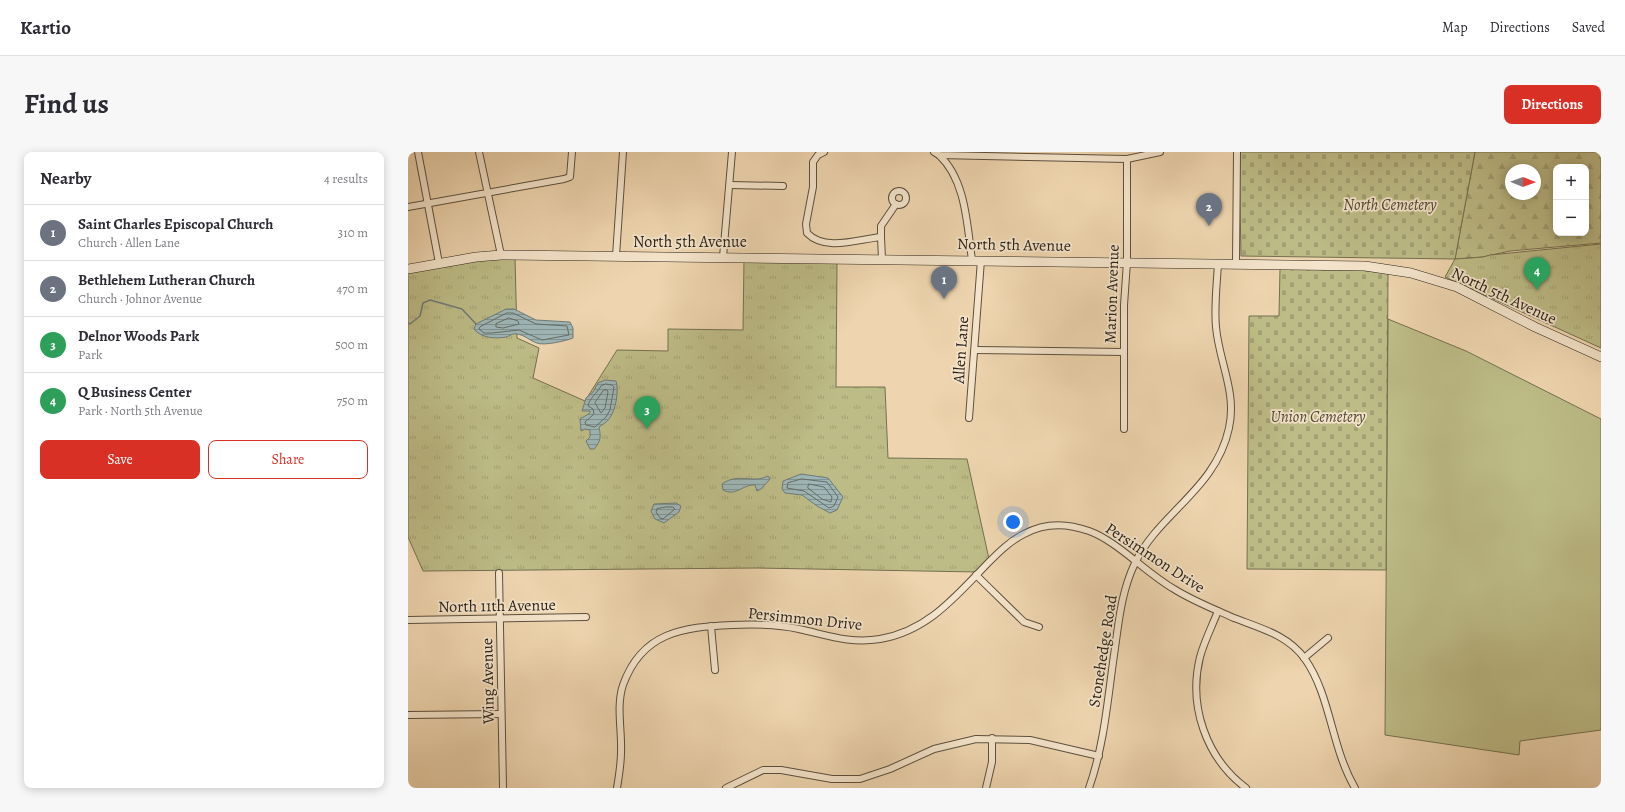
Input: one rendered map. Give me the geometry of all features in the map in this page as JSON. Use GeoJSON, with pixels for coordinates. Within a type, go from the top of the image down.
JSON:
{"type":"FeatureCollection","features":[{"type":"Feature","properties":{"kind":"main road","name":"North 5th Avenue"},"geometry":{"type":"LineString","coordinates":[[408,269],[476,256],[501,255],[1348,265],[1411,273],[1457,287],[1535,327],[1601,357]]}},
{"type":"Feature","properties":{"kind":"street"},"geometry":{"type":"LineString","coordinates":[[418,152],[438,263]]}},
{"type":"Feature","properties":{"kind":"street"},"geometry":{"type":"LineString","coordinates":[[480,152],[501,255]]}},
{"type":"Feature","properties":{"kind":"street"},"geometry":{"type":"LineString","coordinates":[[408,207],[570,177],[572,152]]}},
{"type":"Feature","properties":{"kind":"street"},"geometry":{"type":"LineString","coordinates":[[616,256],[623,152]]}},
{"type":"Feature","properties":{"kind":"street"},"geometry":{"type":"LineString","coordinates":[[724,257],[732,152]]}},
{"type":"Feature","properties":{"kind":"street"},"geometry":{"type":"LineString","coordinates":[[824,152],[818,155],[813,162],[813,188],[806,224],[807,233],[815,239],[829,243],[881,237]]}},
{"type":"Feature","properties":{"kind":"street"},"geometry":{"type":"LineString","coordinates":[[938,153],[1127,159],[1160,152]]}},
{"type":"Feature","properties":{"kind":"street"},"geometry":{"type":"LineString","coordinates":[[1236,152],[1236,263]]}},
{"type":"Feature","properties":{"kind":"street","name":"Allen Lane"},"geometry":{"type":"LineString","coordinates":[[938,153],[947,163],[963,198],[977,260],[974,350],[969,418]]}},
{"type":"Feature","properties":{"kind":"street","name":"Marion Avenue"},"geometry":{"type":"LineString","coordinates":[[1124,429],[1123,352],[1127,262],[1127,159]]}},
{"type":"Feature","properties":{"kind":"street"},"geometry":{"type":"LineString","coordinates":[[730,185],[782,186]]}},
{"type":"Feature","properties":{"kind":"street"},"geometry":{"type":"LineString","coordinates":[[882,259],[882,226],[896,204]]}},
{"type":"Feature","properties":{"kind":"street","name":"Stonehedge Road"},"geometry":{"type":"LineString","coordinates":[[1089,788],[1099,756],[1121,602],[1136,562],[1161,528],[1202,482],[1220,454],[1226,441],[1232,407],[1231,390],[1219,346],[1216,325],[1218,263]]}},
{"type":"Feature","properties":{"kind":"street"},"geometry":{"type":"LineString","coordinates":[[974,350],[1123,352]]}},
{"type":"Feature","properties":{"kind":"street","name":"Persimmon Drive"},"geometry":{"type":"LineString","coordinates":[[617,788],[622,751],[620,708],[622,688],[628,673],[647,649],[662,638],[677,631],[693,627],[711,626],[772,625],[798,629],[832,638],[854,640],[879,639],[899,634],[936,615],[1012,540],[1038,528],[1050,526],[1079,528],[1095,533],[1173,589],[1218,611],[1273,633],[1286,641],[1304,658],[1316,678],[1341,758],[1346,772],[1355,788]]}},
{"type":"Feature","properties":{"kind":"street","name":"Wing Avenue"},"geometry":{"type":"LineString","coordinates":[[499,573],[503,788]]}},
{"type":"Feature","properties":{"kind":"street"},"geometry":{"type":"LineString","coordinates":[[976,575],[1024,622],[1039,627]]}},
{"type":"Feature","properties":{"kind":"street"},"geometry":{"type":"LineString","coordinates":[[1218,611],[1200,656],[1196,701],[1205,736],[1215,755],[1226,770],[1246,788]]}},
{"type":"Feature","properties":{"kind":"street","name":"North 11th Avenue"},"geometry":{"type":"LineString","coordinates":[[408,620],[586,617]]}},
{"type":"Feature","properties":{"kind":"street"},"geometry":{"type":"LineString","coordinates":[[711,626],[715,670]]}},
{"type":"Feature","properties":{"kind":"street"},"geometry":{"type":"LineString","coordinates":[[1304,658],[1328,638]]}},
{"type":"Feature","properties":{"kind":"street"},"geometry":{"type":"LineString","coordinates":[[408,715],[501,714]]}},
{"type":"Feature","properties":{"kind":"street"},"geometry":{"type":"LineString","coordinates":[[726,788],[763,770],[793,771],[832,779],[860,779],[878,774],[947,745],[976,739],[992,738],[1030,740],[1099,756]]}},
{"type":"Feature","properties":{"kind":"street"},"geometry":{"type":"LineString","coordinates":[[986,788],[992,762],[992,738]]}},
{"type":"Feature","properties":{"kind":"green space","name":"North Cemetery"},"geometry":{"type":"Polygon","coordinates":[[[1239,152],[1475,152],[1455,259],[1241,256],[1239,152]]]}},
{"type":"Feature","properties":{"kind":"green space"},"geometry":{"type":"Polygon","coordinates":[[[1475,152],[1601,152],[1601,243],[1510,251],[1483,257],[1455,259],[1475,152]]]}},
{"type":"Feature","properties":{"kind":"green space"},"geometry":{"type":"Polygon","coordinates":[[[1601,244],[1601,348],[1445,277],[1455,259],[1601,244]]]}},
{"type":"Feature","properties":{"kind":"green space"},"geometry":{"type":"Polygon","coordinates":[[[515,257],[517,338],[539,348],[533,378],[585,401],[617,350],[668,351],[668,329],[743,330],[744,260],[837,262],[836,387],[885,387],[888,458],[967,459],[989,559],[977,572],[756,568],[423,571],[408,537],[408,271],[476,258],[515,257]]]}},
{"type":"Feature","properties":{"kind":"green space","name":"Union Cemetery"},"geometry":{"type":"Polygon","coordinates":[[[1280,268],[1358,270],[1388,273],[1386,570],[1247,569],[1249,316],[1279,316],[1280,268]]]}},
{"type":"Feature","properties":{"kind":"green space"},"geometry":{"type":"Polygon","coordinates":[[[1388,319],[1466,351],[1601,419],[1601,730],[1520,741],[1519,755],[1385,735],[1388,319]]]}},
{"type":"Feature","properties":{"kind":"water"},"geometry":{"type":"Polygon","coordinates":[[[506,309],[514,309],[536,320],[570,322],[573,328],[573,338],[555,343],[540,344],[517,334],[502,338],[488,337],[480,334],[474,329],[476,324],[506,309]]]}},
{"type":"Feature","properties":{"kind":"water"},"geometry":{"type":"Polygon","coordinates":[[[605,380],[616,381],[616,400],[609,419],[599,427],[600,436],[598,444],[594,449],[590,449],[586,441],[590,437],[590,430],[585,429],[581,431],[580,419],[590,413],[590,411],[582,411],[586,398],[593,392],[598,383],[605,380]]]}},
{"type":"Feature","properties":{"kind":"water"},"geometry":{"type":"Polygon","coordinates":[[[801,474],[828,478],[843,497],[837,510],[830,513],[802,495],[785,493],[782,489],[783,481],[801,474]]]}},
{"type":"Feature","properties":{"kind":"water"},"geometry":{"type":"Polygon","coordinates":[[[768,476],[770,479],[761,489],[757,491],[755,485],[747,486],[732,492],[723,490],[722,484],[734,479],[756,479],[768,476]]]}},
{"type":"Feature","properties":{"kind":"water"},"geometry":{"type":"Polygon","coordinates":[[[676,503],[681,506],[679,512],[664,523],[655,519],[651,511],[654,504],[676,503]]]}},
{"type":"Feature","properties":{"kind":"waterway"},"geometry":{"type":"LineString","coordinates":[[408,323],[410,324],[420,316],[423,303],[430,300],[462,309],[476,324]]}},
{"type":"Feature","properties":{"kind":"place","name":"Bethlehem Lutheran Church"},"geometry":{"type":"Point","coordinates":[1209,226]}},
{"type":"Feature","properties":{"kind":"place","name":"Q Business Center"},"geometry":{"type":"Point","coordinates":[1537,290]}},
{"type":"Feature","properties":{"kind":"place","name":"Saint Charles Episcopal Church"},"geometry":{"type":"Point","coordinates":[944,299]}},
{"type":"Feature","properties":{"kind":"place","name":"Delnor Woods Park"},"geometry":{"type":"Point","coordinates":[647,429]}}]}
